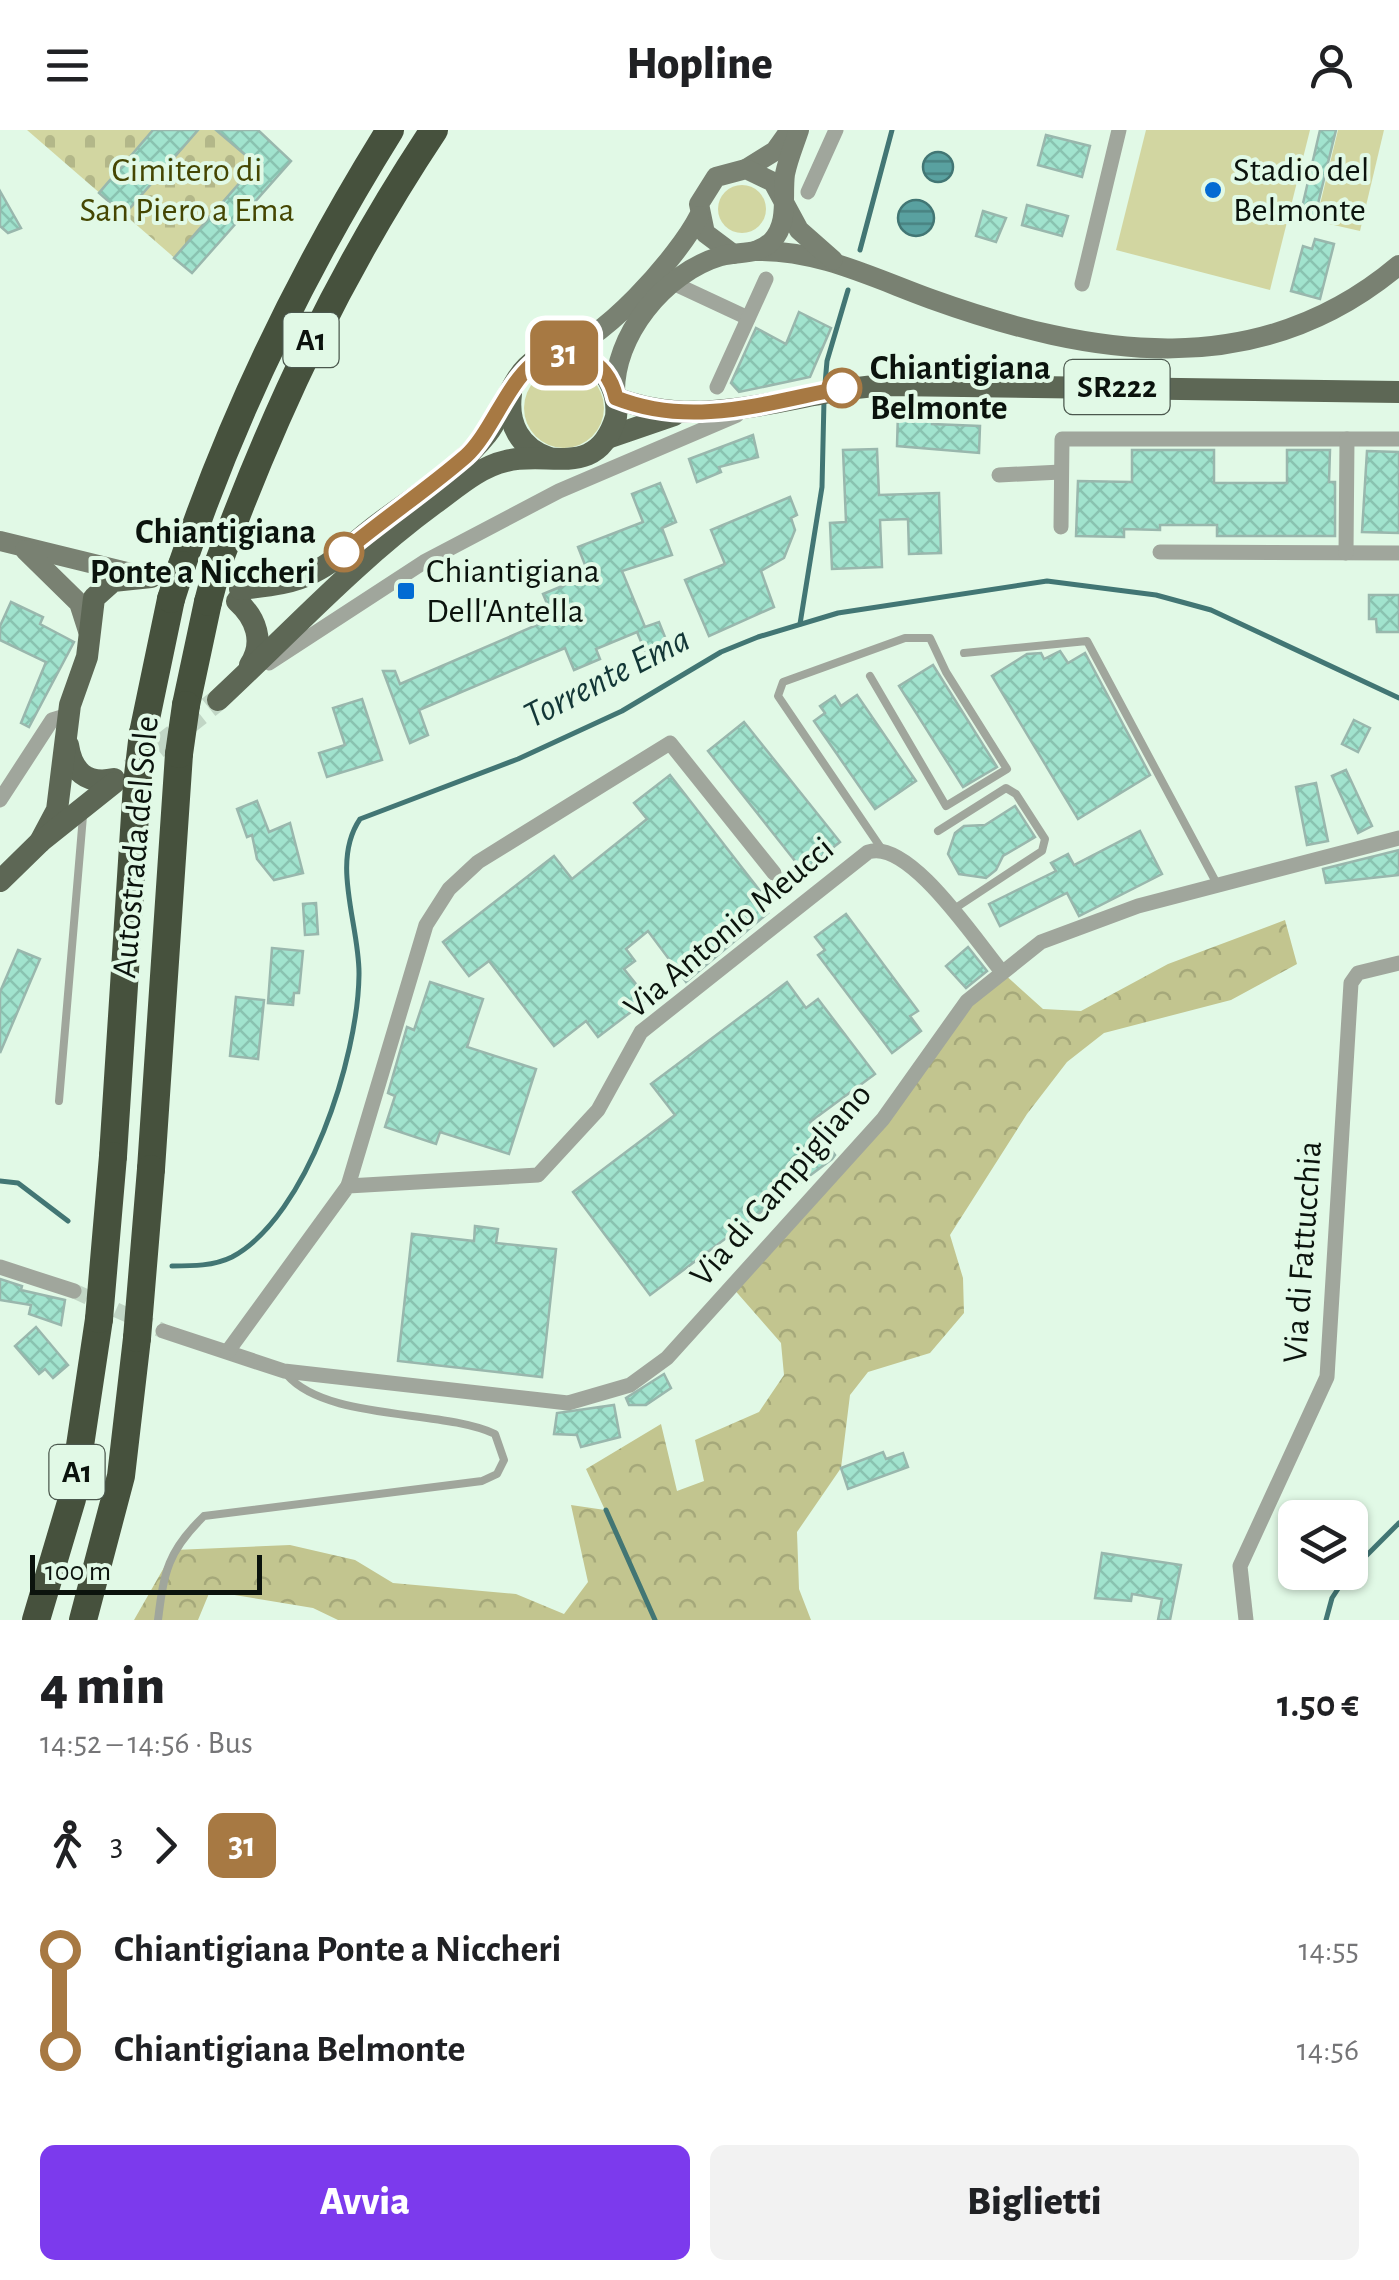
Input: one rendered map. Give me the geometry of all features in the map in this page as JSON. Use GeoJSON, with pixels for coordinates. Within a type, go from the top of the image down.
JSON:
{"type":"FeatureCollection","features":[{"type":"Feature","properties":{"kind":"highway","name":"Autostrada del Sole"},"geometry":{"type":"LineString","coordinates":[[36,1620],[72,1499],[99,1320],[113,1156],[122,782],[144,732],[172,599],[214,470],[248,390],[306,275],[390,130]]}},
{"type":"Feature","properties":{"kind":"highway","name":"Autostrada del Sole"},"geometry":{"type":"LineString","coordinates":[[83,1620],[121,1476],[150,1334],[151,1170],[179,754],[208,602],[218,564],[291,379],[336,291],[434,130]]}},
{"type":"Feature","properties":{"kind":"main road"},"geometry":{"type":"LineString","coordinates":[[243,677],[256,655],[258,636],[239,595],[300,578],[340,555],[469,454],[492,426],[525,368],[582,344],[626,305],[690,233],[699,216],[701,197],[711,181],[727,171],[746,169],[774,151],[790,130]]}},
{"type":"Feature","properties":{"kind":"main road"},"geometry":{"type":"LineString","coordinates":[[756,252],[780,230],[786,171],[799,130]]}},
{"type":"Feature","properties":{"kind":"main road"},"geometry":{"type":"LineString","coordinates":[[746,169],[769,178],[808,240],[839,265]]}},
{"type":"Feature","properties":{"kind":"main road"},"geometry":{"type":"LineString","coordinates":[[699,216],[711,241],[733,254]]}},
{"type":"Feature","properties":{"kind":"main road"},"geometry":{"type":"LineString","coordinates":[[607,438],[615,420],[617,358],[625,339],[675,284],[710,261],[733,254],[756,252],[839,265],[978,316],[1086,343],[1221,348],[1308,323],[1361,295],[1399,265]]}},
{"type":"Feature","properties":{"kind":"main road"},"geometry":{"type":"LineString","coordinates":[[553,354],[572,354],[592,361],[608,378],[616,397]]}},
{"type":"Feature","properties":{"kind":"main road","name":"SR222"},"geometry":{"type":"LineString","coordinates":[[574,459],[607,438],[676,414],[760,406],[836,390],[998,386],[1399,392]]}},
{"type":"Feature","properties":{"kind":"main road"},"geometry":{"type":"LineString","coordinates":[[511,393],[512,423],[526,445],[548,458],[574,459]]}},
{"type":"Feature","properties":{"kind":"main road","name":"SR222"},"geometry":{"type":"LineString","coordinates":[[616,397],[676,414]]}},
{"type":"Feature","properties":{"kind":"main road"},"geometry":{"type":"LineString","coordinates":[[218,700],[325,593],[406,524],[482,470],[507,460],[574,459]]}},
{"type":"Feature","properties":{"kind":"main road"},"geometry":{"type":"LineString","coordinates":[[9,543],[151,578]]}},
{"type":"Feature","properties":{"kind":"main road"},"geometry":{"type":"LineString","coordinates":[[9,543],[78,603],[89,637]]}},
{"type":"Feature","properties":{"kind":"main road"},"geometry":{"type":"LineString","coordinates":[[40,842],[57,810],[66,726],[89,637],[92,605],[99,591],[122,579],[151,578]]}},
{"type":"Feature","properties":{"kind":"main road"},"geometry":{"type":"LineString","coordinates":[[66,726],[72,761],[82,776],[122,782]]}},
{"type":"Feature","properties":{"kind":"main road"},"geometry":{"type":"LineString","coordinates":[[0,881],[84,806],[122,782]]}},
{"type":"Feature","properties":{"kind":"street"},"geometry":{"type":"LineString","coordinates":[[808,192],[836,130]]}},
{"type":"Feature","properties":{"kind":"street"},"geometry":{"type":"LineString","coordinates":[[1082,284],[1119,130]]}},
{"type":"Feature","properties":{"kind":"street"},"geometry":{"type":"LineString","coordinates":[[716,387],[766,280]]}},
{"type":"Feature","properties":{"kind":"street"},"geometry":{"type":"LineString","coordinates":[[675,284],[748,318]]}},
{"type":"Feature","properties":{"kind":"street"},"geometry":{"type":"LineString","coordinates":[[243,677],[372,592],[560,491],[760,406]]}},
{"type":"Feature","properties":{"kind":"street"},"geometry":{"type":"LineString","coordinates":[[1061,527],[1062,438],[1399,439]]}},
{"type":"Feature","properties":{"kind":"street"},"geometry":{"type":"LineString","coordinates":[[1346,553],[1347,439]]}},
{"type":"Feature","properties":{"kind":"street"},"geometry":{"type":"LineString","coordinates":[[560,491],[572,476],[574,459]]}},
{"type":"Feature","properties":{"kind":"street"},"geometry":{"type":"LineString","coordinates":[[999,475],[1061,472]]}},
{"type":"Feature","properties":{"kind":"street"},"geometry":{"type":"LineString","coordinates":[[1160,552],[1399,554]]}},
{"type":"Feature","properties":{"kind":"street"},"geometry":{"type":"LineString","coordinates":[[0,800],[52,720],[62,716],[66,726]]}},
{"type":"Feature","properties":{"kind":"street"},"geometry":{"type":"LineString","coordinates":[[228,1352],[348,1186],[426,925],[449,889],[478,862],[670,743],[774,872]]}},
{"type":"Feature","properties":{"kind":"street","name":"Via di Campigliano"},"geometry":{"type":"LineString","coordinates":[[150,1334],[228,1352],[284,1371],[568,1403],[630,1385],[680,1344],[883,1119],[967,1001],[1041,942],[1138,906],[1399,838]]}},
{"type":"Feature","properties":{"kind":"street","name":"Via Antonio Meucci"},"geometry":{"type":"LineString","coordinates":[[348,1186],[538,1176],[598,1110],[641,1032],[868,852],[881,848],[896,853],[920,872],[1002,972]]}},
{"type":"Feature","properties":{"kind":"street","name":"Via di Fattucchia"},"geometry":{"type":"LineString","coordinates":[[1246,1620],[1240,1566],[1326,1377],[1351,983],[1358,973],[1399,963]]}},
{"type":"Feature","properties":{"kind":"street"},"geometry":{"type":"LineString","coordinates":[[0,1267],[74,1292]]}},
{"type":"Feature","properties":{"kind":"lane"},"geometry":{"type":"LineString","coordinates":[[870,676],[946,806],[1007,769],[946,672],[930,638],[905,638],[783,682],[778,696],[881,848]]}},
{"type":"Feature","properties":{"kind":"lane"},"geometry":{"type":"LineString","coordinates":[[964,653],[1087,640],[1217,884]]}},
{"type":"Feature","properties":{"kind":"lane"},"geometry":{"type":"LineString","coordinates":[[938,831],[1006,788],[1016,794],[1044,839],[1042,850],[951,910]]}},
{"type":"Feature","properties":{"kind":"lane"},"geometry":{"type":"LineString","coordinates":[[60,1101],[84,806]]}},
{"type":"Feature","properties":{"kind":"lane"},"geometry":{"type":"LineString","coordinates":[[158,1620],[164,1572],[179,1540],[204,1516],[482,1481],[497,1474],[504,1460],[495,1434],[477,1425],[388,1414],[298,1388],[284,1371]]}},
{"type":"Feature","properties":{"kind":"green space","name":"Cimitero di San Piero a Ema"},"geometry":{"type":"Polygon","coordinates":[[[27,130],[258,130],[291,161],[192,273],[27,130]]]}},
{"type":"Feature","properties":{"kind":"green space","name":"Stadio del Belmonte"},"geometry":{"type":"Polygon","coordinates":[[[1146,130],[1310,130],[1270,290],[1116,250],[1146,130]]]}},
{"type":"Feature","properties":{"kind":"green space"},"geometry":{"type":"Polygon","coordinates":[[[1338,130],[1384,130],[1360,231],[1316,221],[1338,130]]]}},
{"type":"Feature","properties":{"kind":"green space"},"geometry":{"type":"Polygon","coordinates":[[[742,185],[759,192],[766,209],[759,226],[742,233],[725,226],[718,209],[725,192],[742,185]]]}},
{"type":"Feature","properties":{"kind":"green space"},"geometry":{"type":"Polygon","coordinates":[[[564,368],[579,371],[592,380],[601,393],[601,423],[592,436],[579,445],[564,448],[549,445],[536,436],[527,423],[524,408],[527,393],[536,380],[549,371],[564,368]]]}},
{"type":"Feature","properties":{"kind":"green space"},"geometry":{"type":"Polygon","coordinates":[[[1285,920],[1297,964],[1231,1000],[1104,1033],[1067,1062],[1027,1114],[950,1235],[963,1278],[964,1313],[930,1353],[868,1372],[850,1395],[841,1468],[797,1532],[799,1589],[811,1620],[338,1620],[313,1608],[210,1591],[198,1620],[134,1620],[174,1550],[290,1545],[355,1560],[393,1583],[516,1594],[564,1614],[588,1582],[571,1505],[605,1510],[586,1469],[661,1424],[677,1491],[704,1481],[695,1440],[759,1412],[784,1375],[781,1343],[732,1287],[883,1119],[967,1001],[1002,972],[1043,1009],[1081,1011],[1168,964],[1285,920]]]}},
{"type":"Feature","properties":{"kind":"water"},"geometry":{"type":"Polygon","coordinates":[[[938,152],[952,161],[953,167],[944,181],[938,182],[924,173],[923,167],[932,153],[938,152]]]}},
{"type":"Feature","properties":{"kind":"water"},"geometry":{"type":"Polygon","coordinates":[[[916,200],[929,205],[934,218],[929,231],[916,236],[903,231],[898,218],[903,205],[916,200]]]}},
{"type":"Feature","properties":{"kind":"building"},"geometry":{"type":"Polygon","coordinates":[[[153,130],[198,130],[124,215],[99,193],[153,130]]]}},
{"type":"Feature","properties":{"kind":"building"},"geometry":{"type":"Polygon","coordinates":[[[216,130],[258,130],[291,161],[192,273],[174,258],[256,164],[216,130]]]}},
{"type":"Feature","properties":{"kind":"building"},"geometry":{"type":"Polygon","coordinates":[[[1320,130],[1336,130],[1314,220],[1300,216],[1320,130]]]}},
{"type":"Feature","properties":{"kind":"building"},"geometry":{"type":"Polygon","coordinates":[[[1046,135],[1090,146],[1082,177],[1038,165],[1046,135]]]}},
{"type":"Feature","properties":{"kind":"building","name":"Cimitero di San Piero a Ema"},"geometry":{"type":"Polygon","coordinates":[[[0,191],[21,228],[8,233],[0,226],[0,191]]]}},
{"type":"Feature","properties":{"kind":"building"},"geometry":{"type":"Polygon","coordinates":[[[1027,205],[1068,216],[1062,236],[1022,225],[1027,205]]]}},
{"type":"Feature","properties":{"kind":"building"},"geometry":{"type":"Polygon","coordinates":[[[983,211],[1006,218],[996,242],[976,236],[983,211]]]}},
{"type":"Feature","properties":{"kind":"building"},"geometry":{"type":"Polygon","coordinates":[[[1315,239],[1334,244],[1320,299],[1291,291],[1303,246],[1312,249],[1315,239]]]}},
{"type":"Feature","properties":{"kind":"building"},"geometry":{"type":"Polygon","coordinates":[[[799,312],[831,328],[810,377],[739,392],[731,383],[756,328],[786,344],[799,312]]]}},
{"type":"Feature","properties":{"kind":"building"},"geometry":{"type":"Polygon","coordinates":[[[898,412],[932,413],[932,424],[980,426],[979,453],[897,446],[898,412]]]}},
{"type":"Feature","properties":{"kind":"building"},"geometry":{"type":"Polygon","coordinates":[[[753,435],[758,457],[719,467],[721,472],[697,482],[689,459],[753,435]]]}},
{"type":"Feature","properties":{"kind":"building"},"geometry":{"type":"Polygon","coordinates":[[[877,449],[879,495],[939,493],[941,553],[909,554],[908,519],[880,520],[882,567],[832,569],[830,523],[846,522],[843,450],[877,449]]]}},
{"type":"Feature","properties":{"kind":"building"},"geometry":{"type":"Polygon","coordinates":[[[1132,450],[1214,450],[1214,483],[1287,483],[1287,450],[1330,450],[1329,482],[1335,482],[1335,536],[1217,536],[1217,525],[1160,525],[1160,530],[1124,529],[1124,537],[1076,536],[1078,481],[1132,482],[1132,450]]]}},
{"type":"Feature","properties":{"kind":"building"},"geometry":{"type":"Polygon","coordinates":[[[1367,451],[1399,452],[1399,533],[1362,532],[1367,451]]]}},
{"type":"Feature","properties":{"kind":"building"},"geometry":{"type":"Polygon","coordinates":[[[660,483],[676,522],[662,528],[672,555],[622,571],[645,627],[659,622],[667,642],[645,651],[637,632],[596,649],[600,659],[574,670],[565,648],[419,710],[428,735],[410,743],[383,671],[395,671],[400,684],[553,618],[543,594],[589,575],[578,547],[643,522],[632,494],[660,483]]]}},
{"type":"Feature","properties":{"kind":"building"},"geometry":{"type":"Polygon","coordinates":[[[790,497],[797,515],[791,518],[795,530],[784,558],[761,571],[774,607],[709,636],[685,580],[725,564],[711,530],[790,497]]]}},
{"type":"Feature","properties":{"kind":"building"},"geometry":{"type":"Polygon","coordinates":[[[1369,595],[1399,595],[1399,632],[1377,632],[1376,619],[1369,619],[1369,595]]]}},
{"type":"Feature","properties":{"kind":"building"},"geometry":{"type":"Polygon","coordinates":[[[11,602],[43,617],[40,624],[74,642],[29,727],[21,723],[46,662],[0,640],[0,626],[11,602]]]}},
{"type":"Feature","properties":{"kind":"building"},"geometry":{"type":"Polygon","coordinates":[[[1060,651],[1068,663],[1085,653],[1150,775],[1078,819],[992,676],[1027,654],[1041,653],[1044,659],[1060,651]]]}},
{"type":"Feature","properties":{"kind":"building"},"geometry":{"type":"Polygon","coordinates":[[[933,665],[997,767],[963,787],[899,686],[933,665]]]}},
{"type":"Feature","properties":{"kind":"building"},"geometry":{"type":"Polygon","coordinates":[[[857,695],[916,781],[875,809],[814,721],[825,713],[820,706],[835,696],[841,706],[857,695]]]}},
{"type":"Feature","properties":{"kind":"building"},"geometry":{"type":"Polygon","coordinates":[[[362,699],[382,760],[327,777],[319,753],[345,745],[333,708],[362,699]]]}},
{"type":"Feature","properties":{"kind":"building"},"geometry":{"type":"Polygon","coordinates":[[[1354,720],[1370,728],[1358,752],[1342,744],[1354,720]]]}},
{"type":"Feature","properties":{"kind":"building"},"geometry":{"type":"Polygon","coordinates":[[[744,722],[840,842],[803,871],[708,751],[744,722]]]}},
{"type":"Feature","properties":{"kind":"building"},"geometry":{"type":"Polygon","coordinates":[[[1346,770],[1372,826],[1358,833],[1332,776],[1346,770]]]}},
{"type":"Feature","properties":{"kind":"building"},"geometry":{"type":"Polygon","coordinates":[[[670,775],[760,891],[755,896],[768,913],[686,982],[648,931],[626,949],[635,961],[624,969],[648,999],[598,1037],[586,1021],[554,1046],[489,961],[469,976],[443,942],[554,856],[572,879],[647,819],[634,803],[670,775]]]}},
{"type":"Feature","properties":{"kind":"building"},"geometry":{"type":"Polygon","coordinates":[[[1316,783],[1328,841],[1307,845],[1296,787],[1316,783]]]}},
{"type":"Feature","properties":{"kind":"building"},"geometry":{"type":"Polygon","coordinates":[[[257,801],[269,832],[290,823],[303,873],[274,880],[257,859],[252,835],[247,837],[237,809],[257,801]]]}},
{"type":"Feature","properties":{"kind":"building"},"geometry":{"type":"Polygon","coordinates":[[[1015,806],[1035,837],[1003,856],[996,870],[986,878],[959,874],[948,854],[955,833],[964,826],[985,825],[1015,806]]]}},
{"type":"Feature","properties":{"kind":"building"},"geometry":{"type":"Polygon","coordinates":[[[1140,831],[1162,874],[1079,916],[1067,893],[1000,926],[989,904],[1056,871],[1051,863],[1068,854],[1074,865],[1140,831]]]}},
{"type":"Feature","properties":{"kind":"building"},"geometry":{"type":"Polygon","coordinates":[[[1399,850],[1399,875],[1326,883],[1323,869],[1399,850]]]}},
{"type":"Feature","properties":{"kind":"building"},"geometry":{"type":"Polygon","coordinates":[[[316,903],[318,934],[305,935],[303,904],[316,903]]]}},
{"type":"Feature","properties":{"kind":"building"},"geometry":{"type":"Polygon","coordinates":[[[846,914],[918,1011],[910,1016],[921,1031],[892,1053],[818,955],[825,950],[815,937],[846,914]]]}},
{"type":"Feature","properties":{"kind":"building"},"geometry":{"type":"Polygon","coordinates":[[[968,947],[987,971],[966,988],[946,966],[968,947]]]}},
{"type":"Feature","properties":{"kind":"building"},"geometry":{"type":"Polygon","coordinates":[[[272,948],[303,951],[299,993],[294,993],[293,1005],[268,1003],[272,948]]]}},
{"type":"Feature","properties":{"kind":"building"},"geometry":{"type":"Polygon","coordinates":[[[18,950],[40,959],[0,1053],[0,992],[18,950]]]}},
{"type":"Feature","properties":{"kind":"building"},"geometry":{"type":"Polygon","coordinates":[[[430,982],[483,999],[467,1047],[536,1069],[509,1154],[440,1132],[436,1144],[385,1127],[395,1096],[388,1093],[407,1027],[414,1030],[430,982]]]}},
{"type":"Feature","properties":{"kind":"building"},"geometry":{"type":"Polygon","coordinates":[[[787,982],[806,1008],[818,999],[875,1074],[810,1122],[835,1155],[832,1159],[650,1295],[573,1192],[675,1115],[651,1084],[787,982]]]}},
{"type":"Feature","properties":{"kind":"building"},"geometry":{"type":"Polygon","coordinates":[[[236,997],[264,1000],[258,1059],[230,1056],[236,997]]]}},
{"type":"Feature","properties":{"kind":"building"},"geometry":{"type":"Polygon","coordinates":[[[475,1226],[498,1229],[496,1243],[556,1249],[542,1377],[398,1361],[412,1234],[474,1241],[475,1226]]]}},
{"type":"Feature","properties":{"kind":"building"},"geometry":{"type":"Polygon","coordinates":[[[0,1279],[22,1286],[21,1290],[65,1300],[61,1325],[29,1314],[31,1305],[0,1300],[0,1279]]]}},
{"type":"Feature","properties":{"kind":"building"},"geometry":{"type":"Polygon","coordinates":[[[36,1327],[68,1365],[53,1378],[45,1369],[39,1374],[15,1346],[36,1327]]]}},
{"type":"Feature","properties":{"kind":"building"},"geometry":{"type":"Polygon","coordinates":[[[664,1374],[671,1388],[646,1405],[629,1405],[626,1398],[664,1374]]]}},
{"type":"Feature","properties":{"kind":"building"},"geometry":{"type":"Polygon","coordinates":[[[614,1405],[620,1437],[581,1447],[577,1435],[554,1434],[557,1413],[614,1405]]]}},
{"type":"Feature","properties":{"kind":"building"},"geometry":{"type":"Polygon","coordinates":[[[883,1452],[886,1459],[903,1453],[908,1467],[848,1489],[841,1468],[883,1452]]]}},
{"type":"Feature","properties":{"kind":"building"},"geometry":{"type":"Polygon","coordinates":[[[1102,1553],[1181,1565],[1170,1620],[1158,1620],[1162,1599],[1132,1594],[1131,1601],[1095,1598],[1102,1553]]]}},
{"type":"Feature","properties":{"kind":"waterway"},"geometry":{"type":"LineString","coordinates":[[860,250],[892,130]]}},
{"type":"Feature","properties":{"kind":"waterway"},"geometry":{"type":"LineString","coordinates":[[825,384],[827,361],[848,290]]}},
{"type":"Feature","properties":{"kind":"waterway"},"geometry":{"type":"LineString","coordinates":[[800,624],[822,487],[824,400]]}},
{"type":"Feature","properties":{"kind":"waterway","name":"Torrente Ema"},"geometry":{"type":"LineString","coordinates":[[172,1266],[225,1260],[259,1236],[284,1207],[324,1131],[349,1048],[356,1009],[358,956],[347,855],[360,819],[518,759],[622,711],[721,652],[758,637],[838,613],[1047,581],[1156,595],[1211,610],[1399,698]]}},
{"type":"Feature","properties":{"kind":"waterway","name":"Torrente Ema"},"geometry":{"type":"LineString","coordinates":[[0,1181],[18,1183],[68,1221]]}},
{"type":"Feature","properties":{"kind":"waterway"},"geometry":{"type":"LineString","coordinates":[[606,1510],[655,1620]]}},
{"type":"Feature","properties":{"kind":"waterway"},"geometry":{"type":"LineString","coordinates":[[1368,1554],[1399,1523]]}},
{"type":"Feature","properties":{"kind":"waterway"},"geometry":{"type":"LineString","coordinates":[[1326,1620],[1337,1590]]}},
{"type":"Feature","properties":{"kind":"tunnel"},"geometry":{"type":"LineString","coordinates":[[131,769],[218,700]]}},
{"type":"Feature","properties":{"kind":"tunnel"},"geometry":{"type":"LineString","coordinates":[[74,1291],[163,1331]]}},
{"type":"Feature","properties":{"kind":"bus line","name":"31"},"geometry":{"type":"LineString","coordinates":[[344,552],[469,454],[498,418],[520,374],[547,355],[565,353],[586,358],[605,374],[616,398],[676,414],[727,412],[842,388]]}},
{"type":"Feature","properties":{"kind":"place","name":"Stadio del Belmonte"},"geometry":{"type":"Point","coordinates":[1213,190]}},
{"type":"Feature","properties":{"kind":"place","name":"Chiantigiana Belmonte"},"geometry":{"type":"Point","coordinates":[842,388]}},
{"type":"Feature","properties":{"kind":"place","name":"Chiantigiana Ponte a Niccheri"},"geometry":{"type":"Point","coordinates":[344,552]}},
{"type":"Feature","properties":{"kind":"place","name":"Chiantigiana Dell'Antella"},"geometry":{"type":"Point","coordinates":[406,591]}}]}
